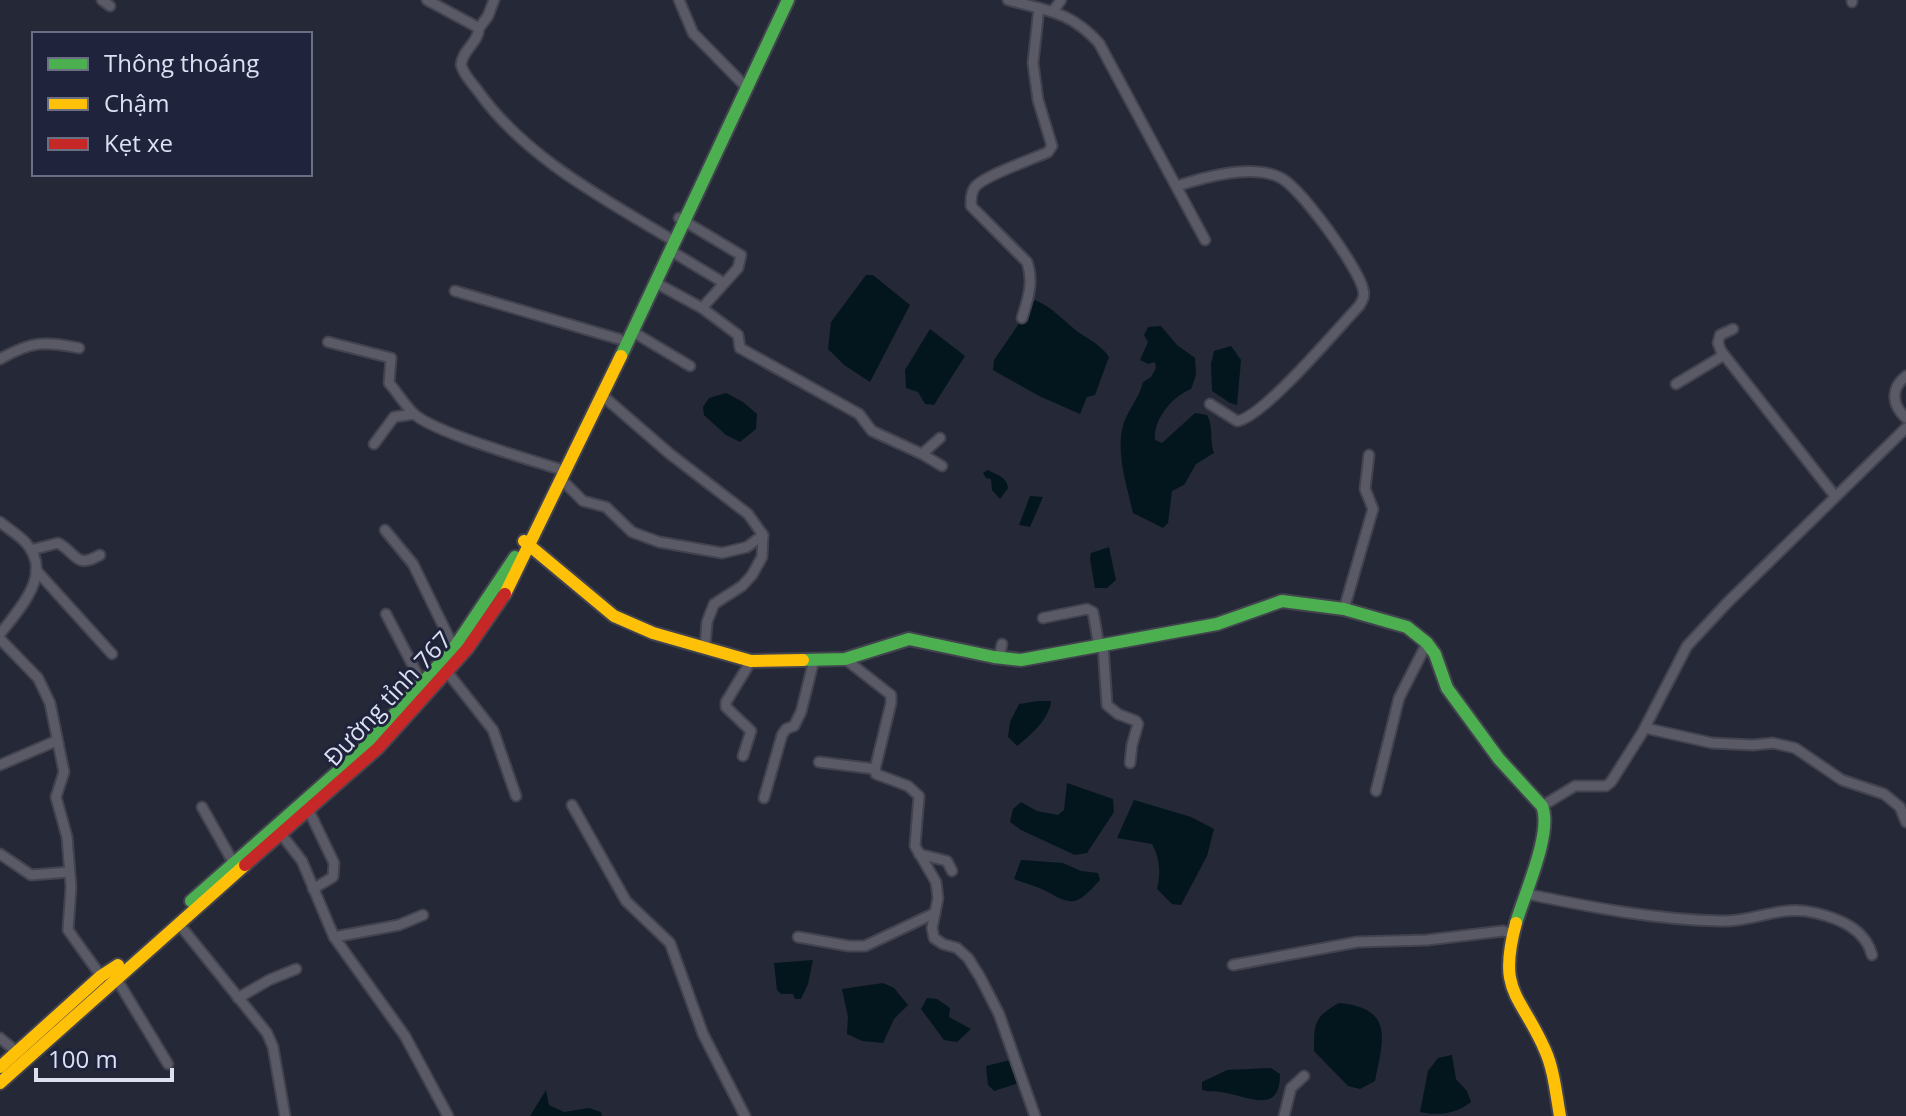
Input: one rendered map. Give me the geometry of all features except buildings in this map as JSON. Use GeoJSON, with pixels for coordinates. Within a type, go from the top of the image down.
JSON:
{"type":"FeatureCollection","features":[{"type":"Feature","properties":{"kind":"main road","name":"Đường tỉnh 767"},"geometry":{"type":"LineString","coordinates":[[561,475],[619,339],[683,220],[788,0]]}},
{"type":"Feature","properties":{"kind":"main road","name":"Đường tỉnh 767"},"geometry":{"type":"LineString","coordinates":[[0,1067],[87,996],[116,978],[309,811],[378,748],[448,673],[503,597],[527,543],[603,396],[656,283],[670,244]]}},
{"type":"Feature","properties":{"kind":"main road","name":"Đường tỉnh 767"},"geometry":{"type":"LineString","coordinates":[[0,1083],[87,996],[101,976],[146,941],[361,751],[454,648],[527,543]]}},
{"type":"Feature","properties":{"kind":"main road"},"geometry":{"type":"LineString","coordinates":[[527,543],[614,616],[653,633],[751,661],[845,659],[909,639],[999,658],[1039,658],[1217,624],[1282,601],[1344,609],[1407,627],[1427,643],[1435,654],[1447,688],[1499,759],[1542,806],[1545,818],[1514,934],[1508,971],[1510,981],[1546,1051],[1560,1116]]}},
{"type":"Feature","properties":{"kind":"street"},"geometry":{"type":"LineString","coordinates":[[427,0],[479,28]]}},
{"type":"Feature","properties":{"kind":"street"},"geometry":{"type":"LineString","coordinates":[[494,0],[479,28],[479,35],[462,56],[461,65],[487,103],[546,159],[724,283]]}},
{"type":"Feature","properties":{"kind":"street"},"geometry":{"type":"LineString","coordinates":[[679,0],[693,33],[746,87]]}},
{"type":"Feature","properties":{"kind":"street"},"geometry":{"type":"LineString","coordinates":[[1008,0],[1053,11],[1077,21],[1099,43],[1205,240]]}},
{"type":"Feature","properties":{"kind":"street"},"geometry":{"type":"LineString","coordinates":[[1053,11],[1061,0]]}},
{"type":"Feature","properties":{"kind":"street"},"geometry":{"type":"LineString","coordinates":[[1022,318],[1031,286],[1027,262],[971,206],[970,197],[984,179],[1048,152],[1052,146],[1038,100],[1033,63],[1039,8]]}},
{"type":"Feature","properties":{"kind":"street"},"geometry":{"type":"LineString","coordinates":[[1177,186],[1216,173],[1282,177],[1300,194],[1354,266],[1364,290],[1359,306],[1286,383],[1243,420],[1237,421],[1210,404]]}},
{"type":"Feature","properties":{"kind":"street"},"geometry":{"type":"LineString","coordinates":[[683,220],[741,255],[738,268],[702,308]]}},
{"type":"Feature","properties":{"kind":"street"},"geometry":{"type":"LineString","coordinates":[[656,283],[702,308],[738,335],[740,348],[859,414],[872,431],[942,466]]}},
{"type":"Feature","properties":{"kind":"street"},"geometry":{"type":"LineString","coordinates":[[455,291],[619,339]]}},
{"type":"Feature","properties":{"kind":"street"},"geometry":{"type":"LineString","coordinates":[[1733,329],[1719,336],[1718,344],[1724,355],[1835,496]]}},
{"type":"Feature","properties":{"kind":"street"},"geometry":{"type":"LineString","coordinates":[[633,332],[690,366]]}},
{"type":"Feature","properties":{"kind":"street"},"geometry":{"type":"LineString","coordinates":[[0,359],[33,343],[50,342],[79,348]]}},
{"type":"Feature","properties":{"kind":"street"},"geometry":{"type":"LineString","coordinates":[[328,342],[391,358],[389,383],[414,414],[561,475],[583,501],[606,507],[632,532],[659,542],[722,553],[747,547],[763,535]]}},
{"type":"Feature","properties":{"kind":"street"},"geometry":{"type":"LineString","coordinates":[[1676,384],[1724,355]]}},
{"type":"Feature","properties":{"kind":"street"},"geometry":{"type":"LineString","coordinates":[[1906,376],[1898,383],[1894,399],[1906,418]]}},
{"type":"Feature","properties":{"kind":"street"},"geometry":{"type":"LineString","coordinates":[[603,396],[670,454],[748,514],[763,535],[765,547],[752,575],[742,586],[714,604],[707,622],[705,648]]}},
{"type":"Feature","properties":{"kind":"street"},"geometry":{"type":"LineString","coordinates":[[374,444],[394,417],[414,414]]}},
{"type":"Feature","properties":{"kind":"street"},"geometry":{"type":"LineString","coordinates":[[1542,806],[1575,786],[1606,786],[1617,775],[1687,646],[1906,428]]}},
{"type":"Feature","properties":{"kind":"street"},"geometry":{"type":"LineString","coordinates":[[922,454],[940,438]]}},
{"type":"Feature","properties":{"kind":"street"},"geometry":{"type":"LineString","coordinates":[[1344,609],[1373,509],[1365,489],[1369,455]]}},
{"type":"Feature","properties":{"kind":"street"},"geometry":{"type":"LineString","coordinates":[[0,522],[25,541],[31,550],[36,570],[30,594],[0,636],[47,692],[64,772],[56,797],[67,837],[68,930],[101,976]]}},
{"type":"Feature","properties":{"kind":"street"},"geometry":{"type":"LineString","coordinates":[[385,530],[413,564],[454,648]]}},
{"type":"Feature","properties":{"kind":"street"},"geometry":{"type":"LineString","coordinates":[[31,550],[58,543],[81,562],[100,555]]}},
{"type":"Feature","properties":{"kind":"street"},"geometry":{"type":"LineString","coordinates":[[36,570],[112,654]]}},
{"type":"Feature","properties":{"kind":"street"},"geometry":{"type":"LineString","coordinates":[[1043,618],[1087,609],[1093,612],[1101,645],[1107,705],[1138,724],[1130,763]]}},
{"type":"Feature","properties":{"kind":"street"},"geometry":{"type":"LineString","coordinates":[[386,614],[423,685]]}},
{"type":"Feature","properties":{"kind":"street"},"geometry":{"type":"LineString","coordinates":[[1376,791],[1399,698],[1427,643]]}},
{"type":"Feature","properties":{"kind":"street"},"geometry":{"type":"LineString","coordinates":[[999,658],[1002,644]]}},
{"type":"Feature","properties":{"kind":"street"},"geometry":{"type":"LineString","coordinates":[[845,659],[891,695],[875,769],[880,777],[908,786],[919,796],[915,846],[936,882],[938,898],[932,928],[934,938],[957,948],[968,958],[993,1000],[1035,1116]]}},
{"type":"Feature","properties":{"kind":"street"},"geometry":{"type":"LineString","coordinates":[[764,798],[782,735],[794,726],[801,712],[814,660]]}},
{"type":"Feature","properties":{"kind":"street"},"geometry":{"type":"LineString","coordinates":[[743,756],[751,731],[726,707],[726,702],[751,661]]}},
{"type":"Feature","properties":{"kind":"street"},"geometry":{"type":"LineString","coordinates":[[448,673],[493,730],[516,796]]}},
{"type":"Feature","properties":{"kind":"street"},"geometry":{"type":"LineString","coordinates":[[1645,728],[1712,743],[1773,743],[1795,748],[1842,780],[1884,794],[1900,807],[1906,822]]}},
{"type":"Feature","properties":{"kind":"street"},"geometry":{"type":"LineString","coordinates":[[0,765],[56,741]]}},
{"type":"Feature","properties":{"kind":"street"},"geometry":{"type":"LineString","coordinates":[[819,762],[875,769]]}},
{"type":"Feature","properties":{"kind":"street"},"geometry":{"type":"LineString","coordinates":[[572,805],[626,901],[670,943],[703,1034],[745,1116]]}},
{"type":"Feature","properties":{"kind":"street"},"geometry":{"type":"LineString","coordinates":[[202,807],[233,862]]}},
{"type":"Feature","properties":{"kind":"street"},"geometry":{"type":"LineString","coordinates":[[309,811],[334,863],[333,877],[313,889]]}},
{"type":"Feature","properties":{"kind":"street"},"geometry":{"type":"LineString","coordinates":[[281,834],[302,861],[334,937],[405,1036],[448,1116]]}},
{"type":"Feature","properties":{"kind":"street"},"geometry":{"type":"LineString","coordinates":[[0,854],[31,875],[69,872]]}},
{"type":"Feature","properties":{"kind":"street"},"geometry":{"type":"LineString","coordinates":[[919,854],[947,861],[952,871]]}},
{"type":"Feature","properties":{"kind":"street"},"geometry":{"type":"LineString","coordinates":[[1527,894],[1679,919],[1746,920],[1771,911],[1800,910],[1823,915],[1854,928],[1869,945],[1872,955]]}},
{"type":"Feature","properties":{"kind":"street"},"geometry":{"type":"LineString","coordinates":[[798,937],[865,946],[935,913]]}},
{"type":"Feature","properties":{"kind":"street"},"geometry":{"type":"LineString","coordinates":[[334,937],[399,925],[423,915]]}},
{"type":"Feature","properties":{"kind":"street"},"geometry":{"type":"LineString","coordinates":[[179,924],[267,1033],[273,1047],[285,1116]]}},
{"type":"Feature","properties":{"kind":"street"},"geometry":{"type":"LineString","coordinates":[[1233,965],[1357,942],[1427,940],[1503,931],[1514,934]]}},
{"type":"Feature","properties":{"kind":"street"},"geometry":{"type":"LineString","coordinates":[[238,998],[296,969]]}},
{"type":"Feature","properties":{"kind":"street"},"geometry":{"type":"LineString","coordinates":[[116,978],[168,1064]]}},
{"type":"Feature","properties":{"kind":"street"},"geometry":{"type":"LineString","coordinates":[[0,1038],[17,1052]]}},
{"type":"Feature","properties":{"kind":"street"},"geometry":{"type":"LineString","coordinates":[[1284,1116],[1291,1088],[1304,1076]]}},
{"type":"Feature","properties":{"kind":"water"},"geometry":{"type":"Polygon","coordinates":[[[866,275],[873,275],[910,305],[870,382],[844,365],[828,349],[831,322],[866,275]]]}},
{"type":"Feature","properties":{"kind":"water"},"geometry":{"type":"Polygon","coordinates":[[[1035,300],[1099,346],[1109,357],[1095,395],[1087,397],[1080,414],[1039,396],[993,370],[994,360],[1035,300]]]}},
{"type":"Feature","properties":{"kind":"water"},"geometry":{"type":"Polygon","coordinates":[[[1161,326],[1177,345],[1195,358],[1196,375],[1191,389],[1171,403],[1161,416],[1155,440],[1162,443],[1195,413],[1207,415],[1214,453],[1196,464],[1184,485],[1172,491],[1168,523],[1163,528],[1133,513],[1121,451],[1126,417],[1143,382],[1151,377],[1156,368],[1155,362],[1148,364],[1140,360],[1148,342],[1144,335],[1148,327],[1161,326]]]}},
{"type":"Feature","properties":{"kind":"water"},"geometry":{"type":"Polygon","coordinates":[[[930,329],[965,356],[934,405],[925,404],[918,392],[906,388],[905,370],[930,329]]]}},
{"type":"Feature","properties":{"kind":"water"},"geometry":{"type":"Polygon","coordinates":[[[1231,346],[1241,360],[1237,405],[1212,391],[1214,351],[1231,346]]]}},
{"type":"Feature","properties":{"kind":"water"},"geometry":{"type":"Polygon","coordinates":[[[726,393],[757,414],[756,429],[740,442],[726,435],[704,415],[703,407],[709,398],[726,393]]]}},
{"type":"Feature","properties":{"kind":"water"},"geometry":{"type":"Polygon","coordinates":[[[988,470],[1006,481],[1008,488],[1000,499],[992,490],[991,479],[983,473],[988,470]]]}},
{"type":"Feature","properties":{"kind":"water"},"geometry":{"type":"Polygon","coordinates":[[[1030,496],[1043,497],[1030,527],[1019,525],[1030,496]]]}},
{"type":"Feature","properties":{"kind":"water"},"geometry":{"type":"Polygon","coordinates":[[[1109,547],[1116,580],[1107,588],[1095,588],[1091,553],[1109,547]]]}},
{"type":"Feature","properties":{"kind":"water"},"geometry":{"type":"Polygon","coordinates":[[[1051,701],[1047,714],[1017,746],[1008,737],[1010,722],[1019,704],[1051,701]]]}},
{"type":"Feature","properties":{"kind":"water"},"geometry":{"type":"Polygon","coordinates":[[[1067,783],[1113,799],[1114,812],[1087,853],[1075,855],[1010,822],[1013,809],[1021,802],[1037,811],[1058,815],[1064,810],[1067,783]]]}},
{"type":"Feature","properties":{"kind":"water"},"geometry":{"type":"Polygon","coordinates":[[[1134,800],[1191,817],[1214,829],[1207,856],[1181,905],[1172,904],[1157,889],[1159,866],[1152,844],[1117,838],[1134,800]]]}},
{"type":"Feature","properties":{"kind":"water"},"geometry":{"type":"Polygon","coordinates":[[[1021,860],[1063,863],[1081,871],[1098,873],[1100,880],[1080,899],[1063,900],[1014,879],[1021,860]]]}},
{"type":"Feature","properties":{"kind":"water"},"geometry":{"type":"Polygon","coordinates":[[[813,960],[801,999],[777,990],[774,963],[813,960]]]}},
{"type":"Feature","properties":{"kind":"water"},"geometry":{"type":"Polygon","coordinates":[[[883,983],[894,988],[908,1005],[894,1019],[883,1043],[862,1041],[847,1034],[848,1017],[842,989],[883,983]]]}},
{"type":"Feature","properties":{"kind":"water"},"geometry":{"type":"Polygon","coordinates":[[[927,998],[937,999],[950,1008],[949,1017],[971,1029],[957,1042],[944,1040],[921,1009],[927,998]]]}},
{"type":"Feature","properties":{"kind":"water"},"geometry":{"type":"Polygon","coordinates":[[[1339,1003],[1369,1012],[1377,1019],[1381,1029],[1381,1053],[1375,1081],[1360,1089],[1348,1086],[1314,1051],[1317,1022],[1339,1003]]]}},
{"type":"Feature","properties":{"kind":"water"},"geometry":{"type":"Polygon","coordinates":[[[1452,1055],[1456,1079],[1467,1091],[1471,1102],[1447,1113],[1420,1112],[1428,1071],[1438,1058],[1452,1055]]]}},
{"type":"Feature","properties":{"kind":"water"},"geometry":{"type":"Polygon","coordinates":[[[1013,1061],[1019,1083],[994,1091],[988,1085],[986,1066],[1013,1061]]]}},
{"type":"Feature","properties":{"kind":"water"},"geometry":{"type":"Polygon","coordinates":[[[1271,1068],[1280,1074],[1279,1087],[1269,1099],[1202,1090],[1202,1082],[1227,1070],[1271,1068]]]}},
{"type":"Feature","properties":{"kind":"water"},"geometry":{"type":"Polygon","coordinates":[[[546,1090],[549,1105],[564,1112],[589,1108],[601,1112],[602,1116],[530,1116],[546,1090]]]}},
{"type":"Feature","properties":{"kind":"traffic: fast"},"geometry":{"type":"LineString","coordinates":[[621,356],[788,0]]}},
{"type":"Feature","properties":{"kind":"traffic: fast"},"geometry":{"type":"LineString","coordinates":[[191,901],[361,751],[454,648],[515,557]]}},
{"type":"Feature","properties":{"kind":"traffic: fast"},"geometry":{"type":"LineString","coordinates":[[803,660],[845,659],[909,639],[1021,660],[1217,624],[1282,601],[1344,609],[1407,627],[1427,643],[1435,654],[1447,688],[1499,759],[1542,806],[1544,831],[1541,847],[1516,923]]}},
{"type":"Feature","properties":{"kind":"traffic: slow"},"geometry":{"type":"LineString","coordinates":[[505,594],[621,356]]}},
{"type":"Feature","properties":{"kind":"traffic: slow"},"geometry":{"type":"LineString","coordinates":[[524,541],[614,616],[653,633],[751,661],[803,660]]}},
{"type":"Feature","properties":{"kind":"traffic: slow"},"geometry":{"type":"LineString","coordinates":[[0,1083],[245,865]]}},
{"type":"Feature","properties":{"kind":"traffic: slow"},"geometry":{"type":"LineString","coordinates":[[1516,923],[1509,964],[1510,979],[1548,1058],[1560,1116]]}},
{"type":"Feature","properties":{"kind":"traffic: slow"},"geometry":{"type":"LineString","coordinates":[[0,1067],[101,976],[118,965]]}},
{"type":"Feature","properties":{"kind":"traffic: jam"},"geometry":{"type":"LineString","coordinates":[[245,865],[378,748],[467,649],[505,594]]}}]}
